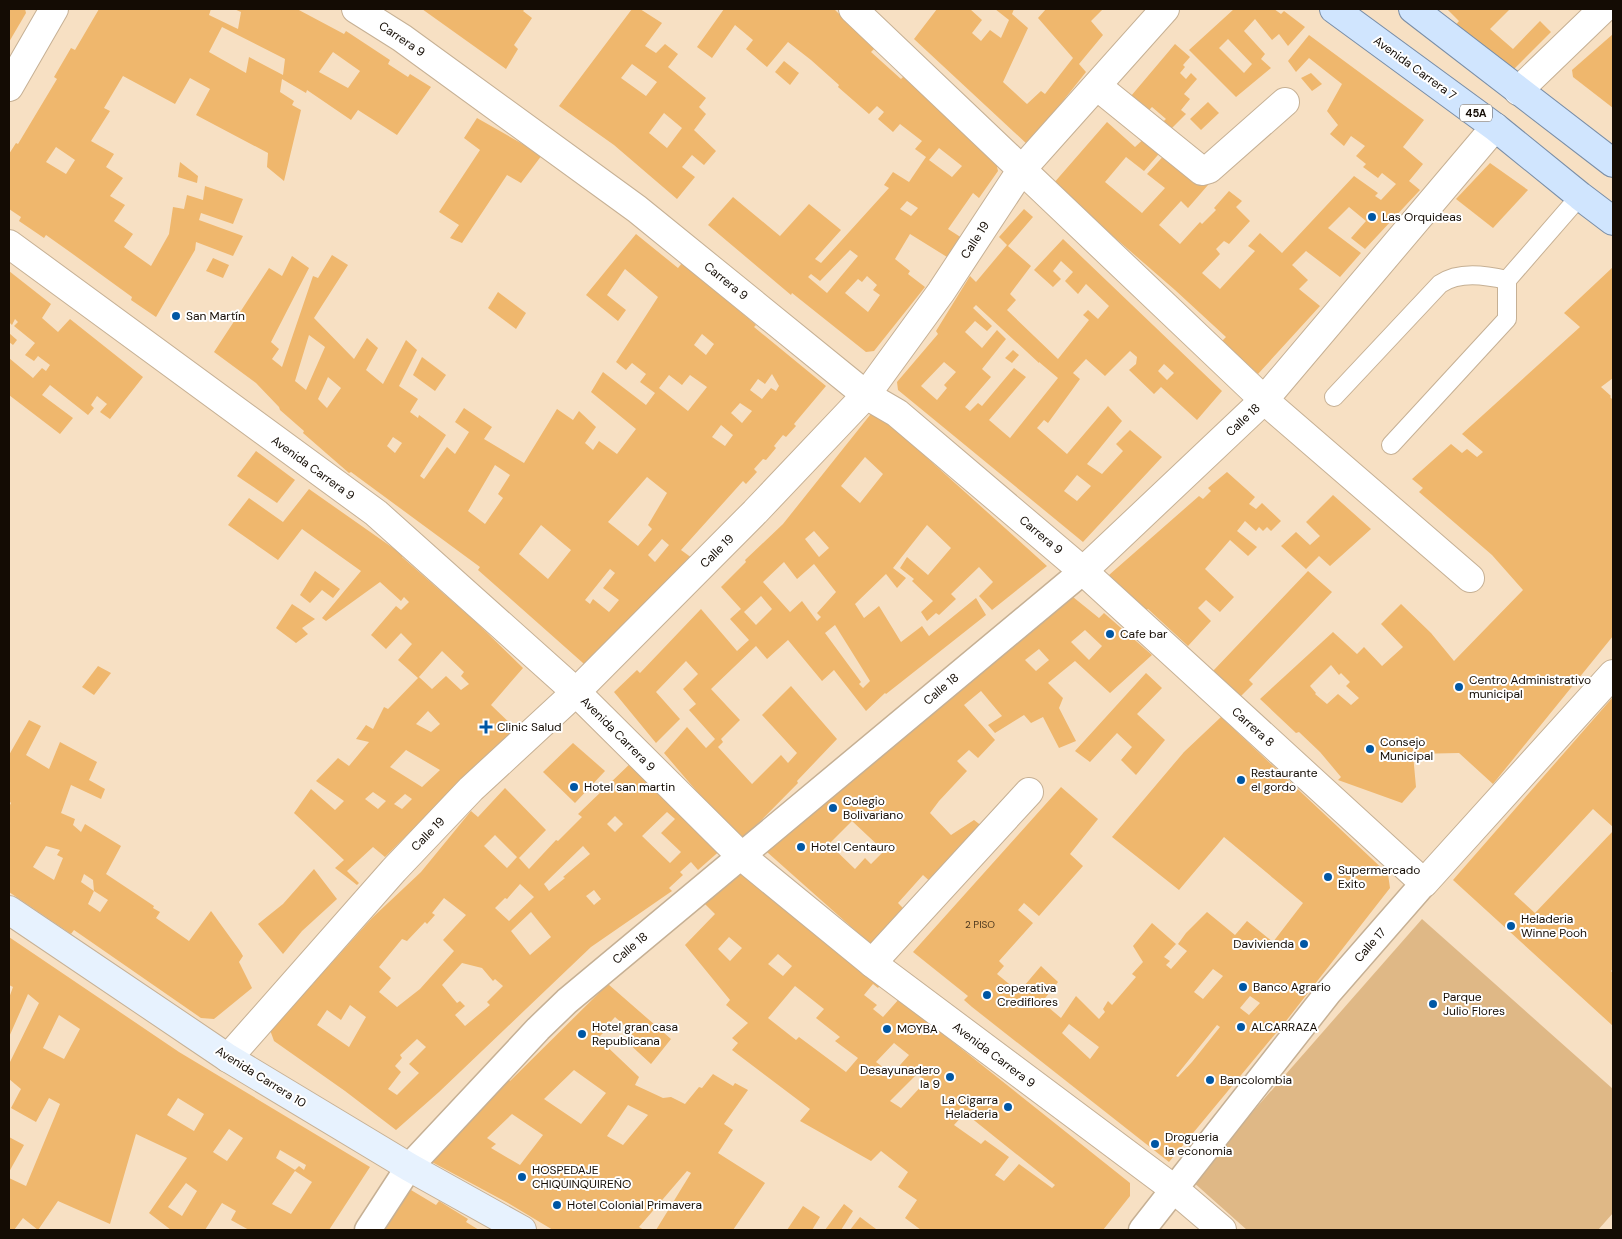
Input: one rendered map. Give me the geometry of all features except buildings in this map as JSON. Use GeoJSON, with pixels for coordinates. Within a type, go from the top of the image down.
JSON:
{"type":"FeatureCollection","features":[{"type":"Feature","properties":{"kind":"main road","name":"Avenida Carrera 7"},"geometry":{"type":"LineString","coordinates":[[1334,9],[1495,127],[1613,221]]}},
{"type":"Feature","properties":{"kind":"main road"},"geometry":{"type":"LineString","coordinates":[[1413,9],[1613,163]]}},
{"type":"Feature","properties":{"kind":"main road","name":"Avenida Carrera 10"},"geometry":{"type":"LineString","coordinates":[[9,910],[228,1058],[409,1167],[522,1230]]}},
{"type":"Feature","properties":{"kind":"street"},"geometry":{"type":"LineString","coordinates":[[9,87],[54,9]]}},
{"type":"Feature","properties":{"kind":"street","name":"Carrera 9"},"geometry":{"type":"LineString","coordinates":[[356,9],[402,38],[637,208],[866,395],[897,413],[1083,571]]}},
{"type":"Feature","properties":{"kind":"street"},"geometry":{"type":"LineString","coordinates":[[853,9],[1264,400],[1470,578]]}},
{"type":"Feature","properties":{"kind":"street","name":"Calle 19"},"geometry":{"type":"LineString","coordinates":[[228,1058],[394,870],[471,789],[576,692],[755,512],[866,395],[940,292],[1022,169],[1165,9]]}},
{"type":"Feature","properties":{"kind":"street"},"geometry":{"type":"LineString","coordinates":[[1518,90],[1603,9]]}},
{"type":"Feature","properties":{"kind":"street"},"geometry":{"type":"LineString","coordinates":[[1097,86],[1202,171],[1209,169],[1285,102]]}},
{"type":"Feature","properties":{"kind":"street","name":"Calle 18"},"geometry":{"type":"LineString","coordinates":[[368,1230],[409,1167],[538,1029],[567,1001],[1083,571],[1264,400],[1495,127]]}},
{"type":"Feature","properties":{"kind":"street","name":"Avenida Carrera 9"},"geometry":{"type":"LineString","coordinates":[[9,244],[376,514],[576,692],[740,855],[872,963],[1174,1189],[1222,1230]]}},
{"type":"Feature","properties":{"kind":"street","name":"Carrera 8"},"geometry":{"type":"LineString","coordinates":[[1083,571],[1424,883]]}},
{"type":"Feature","properties":{"kind":"street","name":"Calle 17"},"geometry":{"type":"LineString","coordinates":[[1142,1230],[1328,993],[1424,883],[1613,674]]}},
{"type":"Feature","properties":{"kind":"street"},"geometry":{"type":"LineString","coordinates":[[872,963],[1029,792]]}},
{"type":"Feature","properties":{"kind":"lane"},"geometry":{"type":"LineString","coordinates":[[1391,445],[1507,319],[1507,280],[1580,196]]}},
{"type":"Feature","properties":{"kind":"lane"},"geometry":{"type":"LineString","coordinates":[[1334,397],[1440,284],[1448,279],[1486,275],[1507,280]]}},
{"type":"Feature","properties":{"kind":"shaded area","name":"Parque Julio Flores"},"geometry":{"type":"Polygon","coordinates":[[[1422,919],[1613,1089],[1613,1213],[1598,1230],[1247,1230],[1192,1181],[1422,919]]]}},
{"type":"Feature","properties":{"kind":"place","name":"Las Orquideas"},"geometry":{"type":"Point","coordinates":[1372,217]}},
{"type":"Feature","properties":{"kind":"place","name":"San Martín"},"geometry":{"type":"Point","coordinates":[176,316]}},
{"type":"Feature","properties":{"kind":"place","name":"Cafe bar"},"geometry":{"type":"Point","coordinates":[1110,634]}},
{"type":"Feature","properties":{"kind":"place","name":"Centro Administrativo municipal"},"geometry":{"type":"Point","coordinates":[1459,687]}},
{"type":"Feature","properties":{"kind":"place","name":"Clinic Salud"},"geometry":{"type":"Point","coordinates":[486,727]}},
{"type":"Feature","properties":{"kind":"place","name":"Consejo Municipal"},"geometry":{"type":"Point","coordinates":[1370,749]}},
{"type":"Feature","properties":{"kind":"place","name":"Restaurante el gordo"},"geometry":{"type":"Point","coordinates":[1241,780]}},
{"type":"Feature","properties":{"kind":"place","name":"Hotel san martin"},"geometry":{"type":"Point","coordinates":[574,787]}},
{"type":"Feature","properties":{"kind":"place","name":"Colegio Bolivariano"},"geometry":{"type":"Point","coordinates":[833,808]}},
{"type":"Feature","properties":{"kind":"place","name":"Hotel Centauro"},"geometry":{"type":"Point","coordinates":[801,847]}},
{"type":"Feature","properties":{"kind":"place","name":"Supermercado Exito"},"geometry":{"type":"Point","coordinates":[1328,877]}},
{"type":"Feature","properties":{"kind":"place","name":"Heladeria Winne Pooh"},"geometry":{"type":"Point","coordinates":[1511,926]}},
{"type":"Feature","properties":{"kind":"place","name":"Davivienda"},"geometry":{"type":"Point","coordinates":[1304,944]}},
{"type":"Feature","properties":{"kind":"place","name":"Banco Agrario"},"geometry":{"type":"Point","coordinates":[1243,987]}},
{"type":"Feature","properties":{"kind":"place","name":"coperativa Crediflores"},"geometry":{"type":"Point","coordinates":[987,995]}},
{"type":"Feature","properties":{"kind":"place","name":"Parque Julio Flores"},"geometry":{"type":"Point","coordinates":[1433,1004]}},
{"type":"Feature","properties":{"kind":"place","name":"ALCARRAZA"},"geometry":{"type":"Point","coordinates":[1241,1027]}},
{"type":"Feature","properties":{"kind":"place","name":"MOYBA"},"geometry":{"type":"Point","coordinates":[887,1029]}},
{"type":"Feature","properties":{"kind":"place","name":"Hotel gran casa Republicana"},"geometry":{"type":"Point","coordinates":[582,1034]}},
{"type":"Feature","properties":{"kind":"place","name":"Desayunadero la 9"},"geometry":{"type":"Point","coordinates":[950,1077]}},
{"type":"Feature","properties":{"kind":"place","name":"Bancolombia"},"geometry":{"type":"Point","coordinates":[1210,1080]}},
{"type":"Feature","properties":{"kind":"place","name":"La Cigarra Heladeria"},"geometry":{"type":"Point","coordinates":[1008,1107]}},
{"type":"Feature","properties":{"kind":"place","name":"Drogueria la economia"},"geometry":{"type":"Point","coordinates":[1155,1144]}},
{"type":"Feature","properties":{"kind":"place","name":"HOSPEDAJE CHIQUINQUIREÑO"},"geometry":{"type":"Point","coordinates":[522,1177]}},
{"type":"Feature","properties":{"kind":"place","name":"Hotel Colonial Primavera"},"geometry":{"type":"Point","coordinates":[557,1205]}}]}
